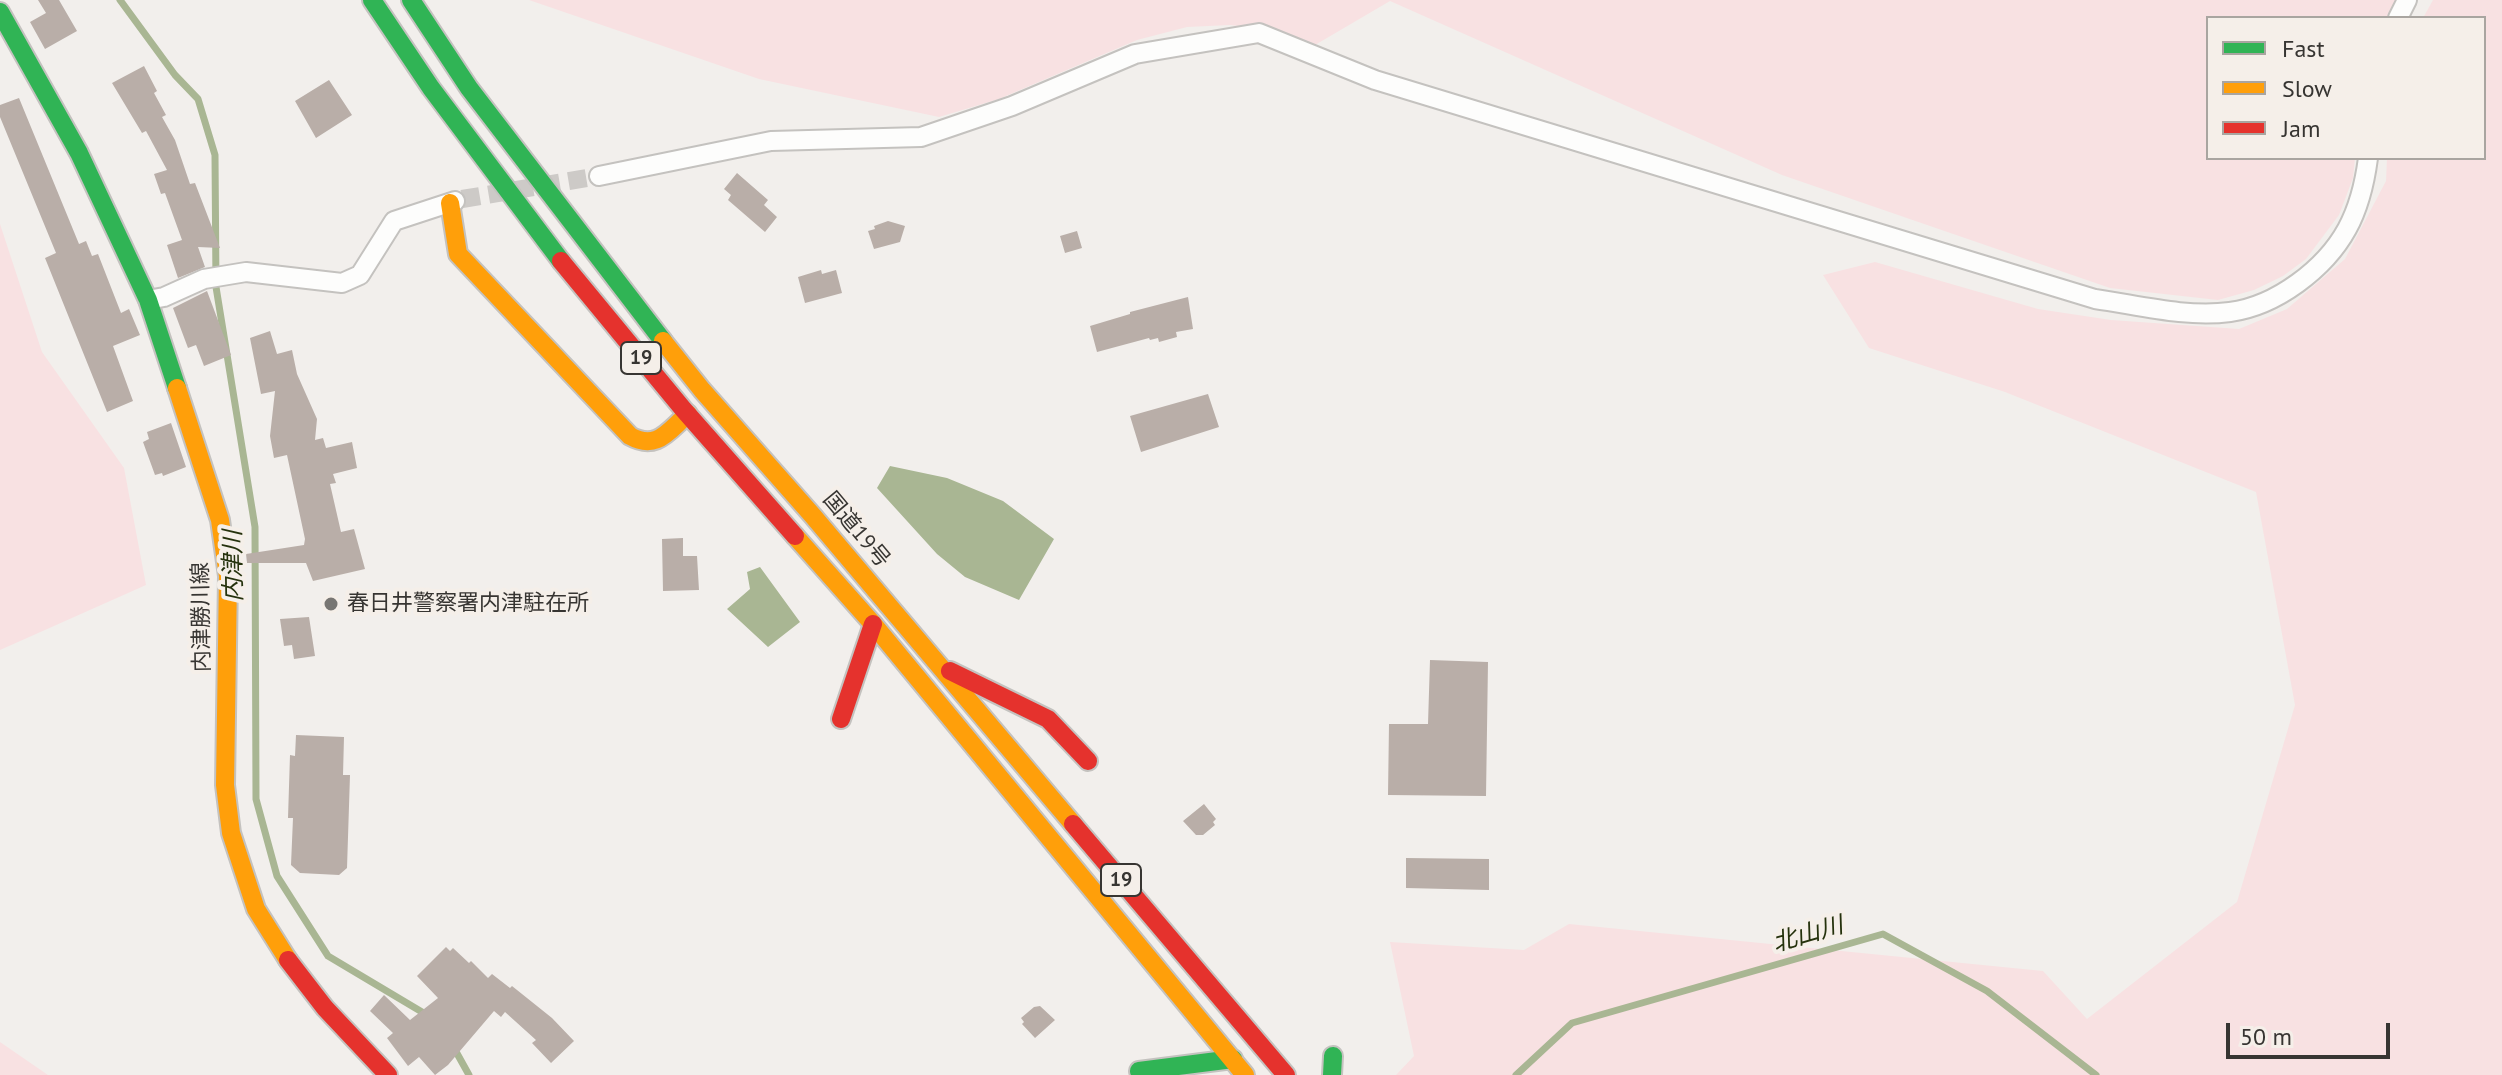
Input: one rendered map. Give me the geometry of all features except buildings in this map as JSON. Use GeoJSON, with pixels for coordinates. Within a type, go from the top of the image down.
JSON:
{"type":"FeatureCollection","features":[{"type":"Feature","properties":{"kind":"main road","name":"19"},"geometry":{"type":"LineString","coordinates":[[372,0],[431,88],[548,245],[688,414],[873,624],[1245,1075]]}},
{"type":"Feature","properties":{"kind":"main road","name":"国道19号"},"geometry":{"type":"LineString","coordinates":[[411,0],[469,88],[702,390],[813,516],[1286,1075]]}},
{"type":"Feature","properties":{"kind":"main road","name":"内津勝川線"},"geometry":{"type":"LineString","coordinates":[[0,12],[79,153],[148,300],[220,520],[228,576],[225,785],[231,833],[256,909],[282,953],[325,1008],[388,1075]]}},
{"type":"Feature","properties":{"kind":"main road"},"geometry":{"type":"LineString","coordinates":[[456,201],[453,235],[458,254],[630,436],[643,443],[658,440],[688,414]]}},
{"type":"Feature","properties":{"kind":"main road"},"geometry":{"type":"LineString","coordinates":[[841,719],[873,624]]}},
{"type":"Feature","properties":{"kind":"main road"},"geometry":{"type":"LineString","coordinates":[[940,666],[1048,719],[1088,761]]}},
{"type":"Feature","properties":{"kind":"main road"},"geometry":{"type":"LineString","coordinates":[[1139,1071],[1233,1059]]}},
{"type":"Feature","properties":{"kind":"street"},"geometry":{"type":"LineString","coordinates":[[599,176],[771,141],[921,137],[1012,106],[1135,54],[1259,33],[1375,80],[2095,299],[2193,313],[2231,312],[2258,304],[2310,275],[2347,229],[2368,160]]}},
{"type":"Feature","properties":{"kind":"street"},"geometry":{"type":"LineString","coordinates":[[148,300],[164,297],[204,279],[246,272],[342,283],[360,275],[394,221],[456,201]]}},
{"type":"Feature","properties":{"kind":"shaded area"},"geometry":{"type":"Polygon","coordinates":[[[529,0],[2398,0],[2390,16],[2206,16],[2206,160],[2355,160],[2353,178],[2339,215],[2306,259],[2283,276],[2254,290],[2218,300],[2110,288],[1782,175],[1390,1],[1315,45],[1270,30],[1230,25],[1187,27],[1137,40],[999,99],[939,117],[759,79],[529,0]]]}},
{"type":"Feature","properties":{"kind":"shaded area"},"geometry":{"type":"Polygon","coordinates":[[[2433,0],[2502,0],[2502,1075],[1396,1075],[1414,1056],[1390,942],[1524,950],[1569,924],[2043,971],[2087,1019],[2237,902],[2295,705],[2256,492],[2005,392],[1869,348],[1823,275],[1875,262],[2038,309],[2111,320],[2239,329],[2287,309],[2345,259],[2386,181],[2387,160],[2486,160],[2486,16],[2424,16],[2433,0]]]}},
{"type":"Feature","properties":{"kind":"shaded area"},"geometry":{"type":"Polygon","coordinates":[[[0,224],[42,352],[124,468],[146,585],[0,650],[0,224]]]}},
{"type":"Feature","properties":{"kind":"shaded area"},"geometry":{"type":"Polygon","coordinates":[[[890,466],[947,478],[1003,501],[1054,539],[1019,600],[965,577],[937,554],[877,488],[890,466]]]}},
{"type":"Feature","properties":{"kind":"shaded area"},"geometry":{"type":"Polygon","coordinates":[[[760,567],[800,622],[768,647],[727,609],[750,589],[747,572],[760,567]]]}},
{"type":"Feature","properties":{"kind":"shaded area"},"geometry":{"type":"Polygon","coordinates":[[[0,1042],[48,1075],[0,1075],[0,1042]]]}},
{"type":"Feature","properties":{"kind":"waterway","name":"内津川"},"geometry":{"type":"LineString","coordinates":[[120,0],[175,75],[198,99],[215,155],[216,287],[255,527],[256,799],[277,876],[328,956],[427,1015]]}},
{"type":"Feature","properties":{"kind":"waterway","name":"北山川"},"geometry":{"type":"LineString","coordinates":[[1516,1075],[1572,1023],[1883,934],[1987,991],[2096,1075]]}},
{"type":"Feature","properties":{"kind":"waterway","name":"内津川"},"geometry":{"type":"LineString","coordinates":[[454,1048],[469,1075]]}},
{"type":"Feature","properties":{"kind":"tunnel"},"geometry":{"type":"LineString","coordinates":[[462,199],[599,176]]}},
{"type":"Feature","properties":{"kind":"traffic: fast"},"geometry":{"type":"LineString","coordinates":[[372,0],[431,88],[561,261]]}},
{"type":"Feature","properties":{"kind":"traffic: fast"},"geometry":{"type":"LineString","coordinates":[[411,0],[469,88],[663,341]]}},
{"type":"Feature","properties":{"kind":"traffic: fast"},"geometry":{"type":"LineString","coordinates":[[0,12],[79,153],[148,300],[177,388]]}},
{"type":"Feature","properties":{"kind":"traffic: fast"},"geometry":{"type":"LineString","coordinates":[[1332,1075],[1333,1056]]}},
{"type":"Feature","properties":{"kind":"traffic: fast"},"geometry":{"type":"LineString","coordinates":[[1139,1071],[1233,1059]]}},
{"type":"Feature","properties":{"kind":"traffic: slow"},"geometry":{"type":"LineString","coordinates":[[450,203],[458,254],[630,436],[639,440],[655,440],[688,414]]}},
{"type":"Feature","properties":{"kind":"traffic: slow"},"geometry":{"type":"LineString","coordinates":[[663,341],[1073,824]]}},
{"type":"Feature","properties":{"kind":"traffic: slow"},"geometry":{"type":"LineString","coordinates":[[177,388],[220,520],[228,576],[225,785],[231,833],[256,909],[288,960]]}},
{"type":"Feature","properties":{"kind":"traffic: slow"},"geometry":{"type":"LineString","coordinates":[[795,536],[873,624],[1245,1075]]}},
{"type":"Feature","properties":{"kind":"traffic: jam"},"geometry":{"type":"LineString","coordinates":[[561,261],[683,409],[795,536]]}},
{"type":"Feature","properties":{"kind":"traffic: jam"},"geometry":{"type":"LineString","coordinates":[[841,719],[873,624]]}},
{"type":"Feature","properties":{"kind":"traffic: jam"},"geometry":{"type":"LineString","coordinates":[[950,671],[1048,719],[1088,761]]}},
{"type":"Feature","properties":{"kind":"traffic: jam"},"geometry":{"type":"LineString","coordinates":[[1073,824],[1286,1075]]}},
{"type":"Feature","properties":{"kind":"traffic: jam"},"geometry":{"type":"LineString","coordinates":[[288,960],[325,1008],[388,1075]]}},
{"type":"Feature","properties":{"kind":"place","name":"春日井警察署内津駐在所"},"geometry":{"type":"Point","coordinates":[331,604]}}]}
